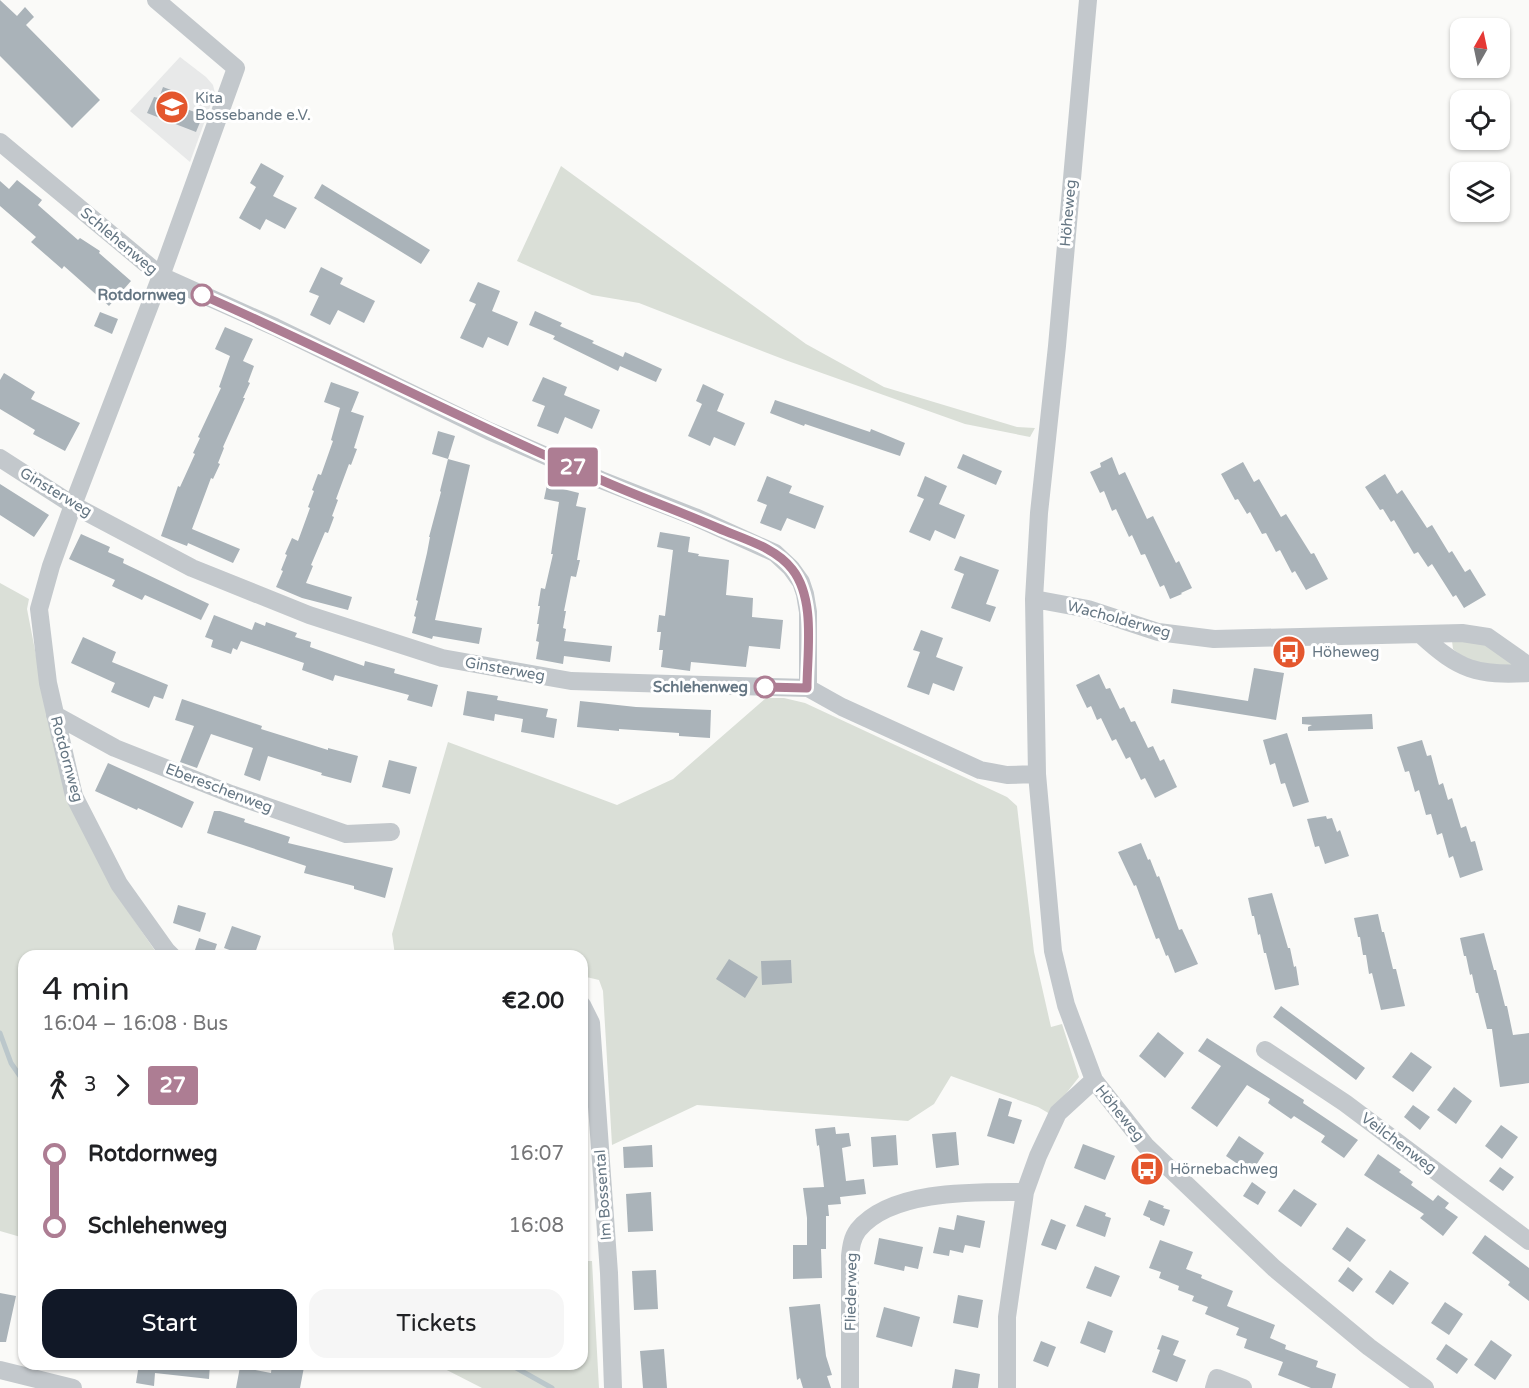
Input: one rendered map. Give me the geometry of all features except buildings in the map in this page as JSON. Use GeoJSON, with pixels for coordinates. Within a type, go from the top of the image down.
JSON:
{"type":"FeatureCollection","features":[{"type":"Feature","properties":{"kind":"street","name":"Rotdornweg"},"geometry":{"type":"LineString","coordinates":[[156,0],[236,68],[161,276],[73,505],[51,566],[39,609],[48,683],[74,796],[119,884],[166,950]]}},
{"type":"Feature","properties":{"kind":"street","name":"Höheweg"},"geometry":{"type":"LineString","coordinates":[[1088,0],[1057,346],[1039,513],[1034,599],[1037,774],[1053,951],[1066,1005],[1094,1080],[1146,1146],[1274,1268],[1370,1347],[1425,1388]]}},
{"type":"Feature","properties":{"kind":"street","name":"Schlehenweg"},"geometry":{"type":"LineString","coordinates":[[0,142],[161,276],[275,327],[489,431],[775,553],[791,568],[801,582],[805,594],[807,688]]}},
{"type":"Feature","properties":{"kind":"street","name":"Ginsterweg"},"geometry":{"type":"LineString","coordinates":[[0,458],[73,505],[192,568],[309,615],[442,658],[571,681],[807,688],[842,707],[980,770],[1007,775],[1037,774]]}},
{"type":"Feature","properties":{"kind":"street","name":"Wacholderweg"},"geometry":{"type":"LineString","coordinates":[[1034,599],[1088,609],[1158,632],[1214,639],[1462,633],[1488,637],[1529,666]]}},
{"type":"Feature","properties":{"kind":"street"},"geometry":{"type":"LineString","coordinates":[[1421,635],[1444,656],[1479,672],[1500,675],[1529,673]]}},
{"type":"Feature","properties":{"kind":"street","name":"Ebereschenweg"},"geometry":{"type":"LineString","coordinates":[[55,715],[115,748],[231,795],[346,834],[390,832]]}},
{"type":"Feature","properties":{"kind":"street","name":"Im Bossental"},"geometry":{"type":"LineString","coordinates":[[588,1017],[591,1023],[609,1273],[613,1388]]}},
{"type":"Feature","properties":{"kind":"street","name":"Veilchenweg"},"geometry":{"type":"LineString","coordinates":[[1265,1050],[1346,1103],[1529,1241]]}},
{"type":"Feature","properties":{"kind":"street"},"geometry":{"type":"LineString","coordinates":[[1007,1388],[1007,1317],[1025,1192],[1038,1156],[1058,1113],[1094,1080]]}},
{"type":"Feature","properties":{"kind":"street","name":"Fliederweg"},"geometry":{"type":"LineString","coordinates":[[850,1388],[850,1256],[852,1241],[859,1229],[878,1213],[908,1202],[955,1194],[1025,1192]]}},
{"type":"Feature","properties":{"kind":"street"},"geometry":{"type":"LineString","coordinates":[[0,1370],[73,1388]]}},
{"type":"Feature","properties":{"kind":"street"},"geometry":{"type":"LineString","coordinates":[[1214,1388],[1217,1378],[1243,1388]]}},
{"type":"Feature","properties":{"kind":"shaded area","name":"Kita Bossebande e.V."},"geometry":{"type":"Polygon","coordinates":[[[180,57],[206,77],[213,85],[215,93],[190,162],[130,111],[180,57]]]}},
{"type":"Feature","properties":{"kind":"shaded area"},"geometry":{"type":"Polygon","coordinates":[[[561,166],[806,344],[884,387],[1017,427],[1035,428],[1030,437],[965,424],[788,361],[639,303],[592,295],[517,261],[561,166]]]}},
{"type":"Feature","properties":{"kind":"shaded area"},"geometry":{"type":"Polygon","coordinates":[[[0,583],[29,599],[27,609],[48,717],[112,888],[155,950],[18,950],[18,1236],[0,1231],[0,583]]]}},
{"type":"Feature","properties":{"kind":"shaded area"},"geometry":{"type":"Polygon","coordinates":[[[1452,641],[1486,643],[1518,664],[1500,671],[1464,658],[1453,649],[1452,641]]]}},
{"type":"Feature","properties":{"kind":"shaded area"},"geometry":{"type":"Polygon","coordinates":[[[766,698],[784,698],[805,703],[1007,797],[1017,806],[1034,952],[1051,1027],[1062,1024],[1079,1077],[1050,1114],[1038,1107],[951,1076],[934,1104],[908,1121],[697,1105],[612,1145],[603,991],[599,980],[588,977],[588,950],[394,950],[392,934],[448,742],[617,805],[673,779],[766,698]]]}},
{"type":"Feature","properties":{"kind":"shaded area"},"geometry":{"type":"Polygon","coordinates":[[[588,1261],[592,1261],[599,1388],[482,1388],[447,1370],[588,1370],[588,1261]]]}},
{"type":"Feature","properties":{"kind":"waterway"},"geometry":{"type":"LineString","coordinates":[[0,1033],[11,1063],[18,1073]]}},
{"type":"Feature","properties":{"kind":"waterway"},"geometry":{"type":"LineString","coordinates":[[520,1370],[552,1388]]}},
{"type":"Feature","properties":{"kind":"bus line","name":"27"},"geometry":{"type":"LineString","coordinates":[[202,295],[275,327],[489,431],[775,553],[791,568],[801,582],[805,594],[807,688],[765,687]]}},
{"type":"Feature","properties":{"kind":"place","name":"Kita Bossebande e.V."},"geometry":{"type":"Point","coordinates":[172,107]}},
{"type":"Feature","properties":{"kind":"place","name":"Rotdornweg"},"geometry":{"type":"Point","coordinates":[202,295]}},
{"type":"Feature","properties":{"kind":"place","name":"Höheweg"},"geometry":{"type":"Point","coordinates":[1289,652]}},
{"type":"Feature","properties":{"kind":"place","name":"Schlehenweg"},"geometry":{"type":"Point","coordinates":[765,687]}},
{"type":"Feature","properties":{"kind":"place","name":"Hörnebachweg"},"geometry":{"type":"Point","coordinates":[1147,1169]}}]}
